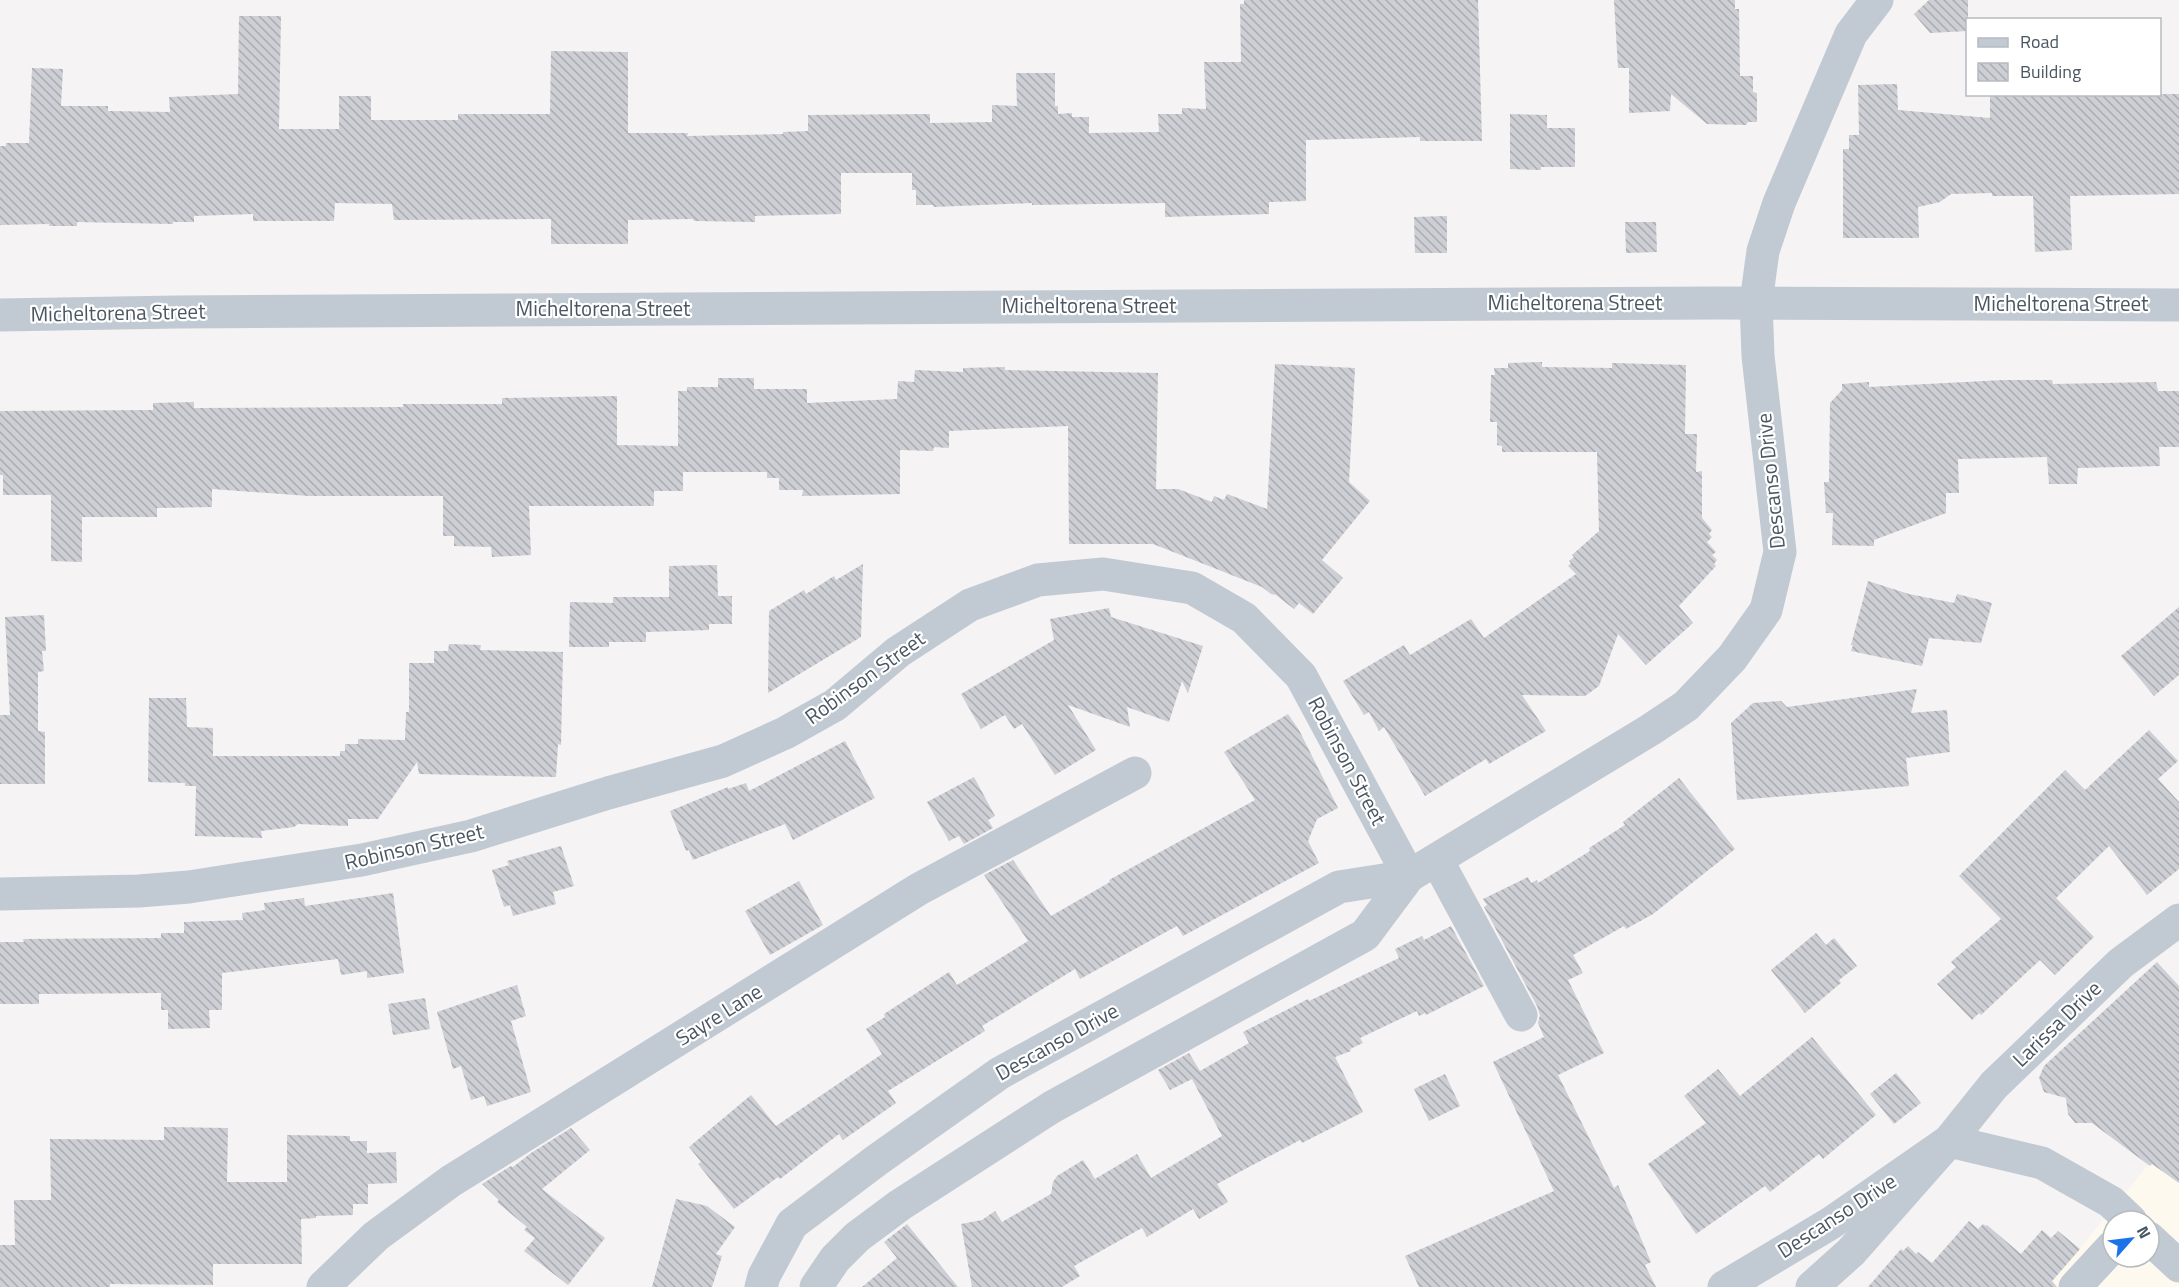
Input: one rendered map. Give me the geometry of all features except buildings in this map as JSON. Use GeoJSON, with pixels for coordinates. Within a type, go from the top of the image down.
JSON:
{"type":"FeatureCollection","features":[{"type":"Feature","properties":{"kind":"street","name":"Descanso Drive"},"geometry":{"type":"LineString","coordinates":[[761,1287],[764,1276],[792,1224],[1000,1073],[1340,887],[1409,876],[1686,706],[1732,658],[1766,610],[1780,552],[1758,356],[1755,302],[1763,251],[1779,203],[1851,34],[1877,0]]}},
{"type":"Feature","properties":{"kind":"street","name":"Micheltorena Street"},"geometry":{"type":"LineString","coordinates":[[0,315],[1755,302],[2179,305]]}},
{"type":"Feature","properties":{"kind":"street","name":"Robinson Street"},"geometry":{"type":"LineString","coordinates":[[0,894],[139,891],[189,887],[362,860],[471,836],[608,793],[723,761],[785,733],[835,705],[898,652],[970,604],[1038,580],[1103,574],[1192,588],[1244,618],[1301,676],[1409,876]]}},
{"type":"Feature","properties":{"kind":"street","name":"Sayre Lane"},"geometry":{"type":"LineString","coordinates":[[323,1287],[376,1236],[451,1181],[919,889],[1135,773]]}},
{"type":"Feature","properties":{"kind":"street"},"geometry":{"type":"LineString","coordinates":[[1437,860],[1521,1015]]}},
{"type":"Feature","properties":{"kind":"street","name":"Descanso Drive"},"geometry":{"type":"LineString","coordinates":[[816,1287],[835,1259],[857,1237],[900,1205],[1052,1107],[1365,935],[1409,876]]}},
{"type":"Feature","properties":{"kind":"street","name":"Larissa Drive"},"geometry":{"type":"LineString","coordinates":[[1949,1141],[2002,1077],[2121,963],[2179,920]]}},
{"type":"Feature","properties":{"kind":"street","name":"Descanso Drive"},"geometry":{"type":"LineString","coordinates":[[1724,1287],[1830,1222],[1949,1141]]}},
{"type":"Feature","properties":{"kind":"street","name":"Descanso Drive"},"geometry":{"type":"LineString","coordinates":[[1812,1287],[1851,1252],[1949,1141]]}},
{"type":"Feature","properties":{"kind":"street"},"geometry":{"type":"LineString","coordinates":[[1949,1141],[2042,1163],[2118,1209]]}},
{"type":"Feature","properties":{"kind":"street"},"geometry":{"type":"LineString","coordinates":[[2075,1287],[2101,1259]]}},
{"type":"Feature","properties":{"kind":"shaded area"},"geometry":{"type":"Polygon","coordinates":[[[2179,1127],[2179,1287],[2048,1287],[2101,1222],[2101,1269],[2161,1269],[2161,1209],[2112,1209],[2179,1127]]]}}]}
